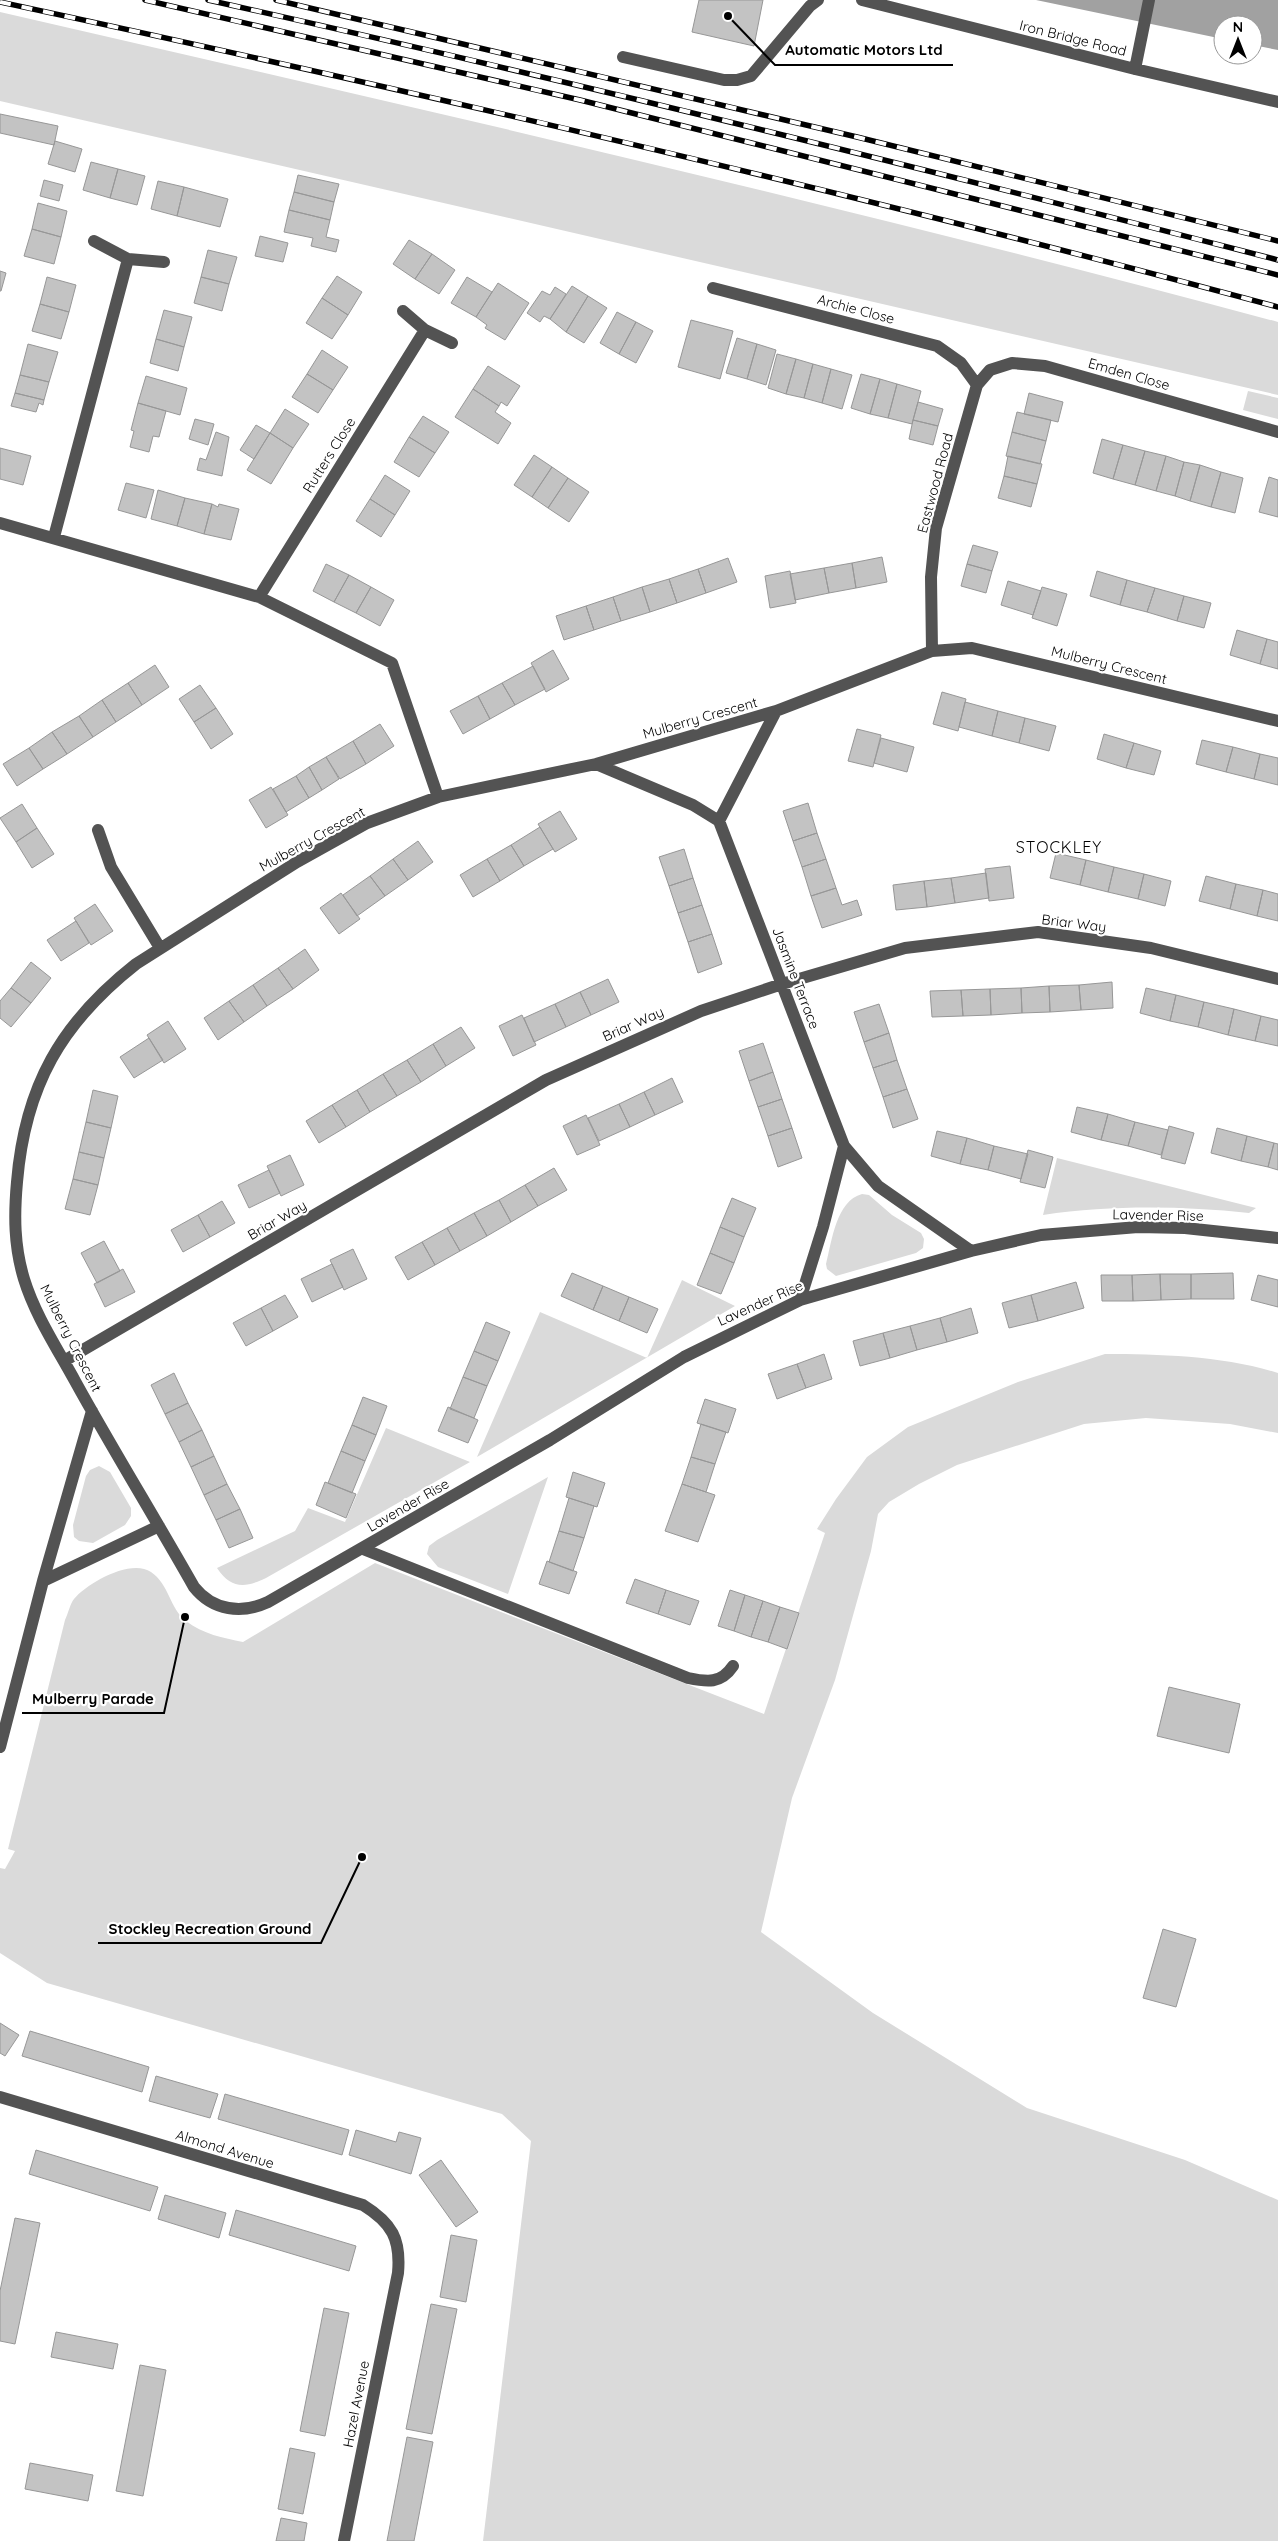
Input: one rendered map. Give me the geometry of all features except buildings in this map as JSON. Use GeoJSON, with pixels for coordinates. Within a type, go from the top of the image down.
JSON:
{"type":"FeatureCollection","features":[{"type":"Feature","properties":{"kind":"street"},"geometry":{"type":"LineString","coordinates":[[623,57],[724,80],[737,80],[751,76],[810,6],[818,0]]}},
{"type":"Feature","properties":{"kind":"street","name":"Iron Bridge Road"},"geometry":{"type":"LineString","coordinates":[[862,0],[1135,69],[1278,102]]}},
{"type":"Feature","properties":{"kind":"street"},"geometry":{"type":"LineString","coordinates":[[1135,69],[1149,0]]}},
{"type":"Feature","properties":{"kind":"street"},"geometry":{"type":"LineString","coordinates":[[94,242],[128,259],[164,262]]}},
{"type":"Feature","properties":{"kind":"street"},"geometry":{"type":"LineString","coordinates":[[54,537],[128,259]]}},
{"type":"Feature","properties":{"kind":"street","name":"Archie Close"},"geometry":{"type":"LineString","coordinates":[[713,288],[937,346],[961,363],[977,385]]}},
{"type":"Feature","properties":{"kind":"street"},"geometry":{"type":"LineString","coordinates":[[404,311],[425,330],[452,343]]}},
{"type":"Feature","properties":{"kind":"street","name":"Rutters Close"},"geometry":{"type":"LineString","coordinates":[[259,596],[425,330]]}},
{"type":"Feature","properties":{"kind":"street","name":"Emden Close"},"geometry":{"type":"LineString","coordinates":[[977,385],[990,370],[1012,363],[1046,366],[1278,432]]}},
{"type":"Feature","properties":{"kind":"street","name":"Eastwood Road"},"geometry":{"type":"LineString","coordinates":[[932,651],[931,577],[936,528],[977,385]]}},
{"type":"Feature","properties":{"kind":"street"},"geometry":{"type":"LineString","coordinates":[[0,523],[259,596],[392,663],[438,797]]}},
{"type":"Feature","properties":{"kind":"street","name":"Mulberry Crescent"},"geometry":{"type":"LineString","coordinates":[[247,1610],[226,1607],[204,1598],[194,1587],[64,1361],[24,1280],[16,1244],[14,1213],[18,1170],[26,1126],[43,1073],[76,1020],[112,982],[160,948],[297,862],[367,823],[438,797],[596,764],[776,711],[932,651],[972,648],[1278,722]]}},
{"type":"Feature","properties":{"kind":"street"},"geometry":{"type":"LineString","coordinates":[[596,764],[694,805],[719,821],[776,711]]}},
{"type":"Feature","properties":{"kind":"street","name":"Jasmine Terrace"},"geometry":{"type":"LineString","coordinates":[[719,821],[844,1146],[878,1186],[971,1250]]}},
{"type":"Feature","properties":{"kind":"street"},"geometry":{"type":"LineString","coordinates":[[98,830],[111,867],[160,948]]}},
{"type":"Feature","properties":{"kind":"street","name":"Briar Way"},"geometry":{"type":"LineString","coordinates":[[64,1361],[546,1080],[701,1011],[782,984],[905,948],[1038,932],[1151,948],[1278,979]]}},
{"type":"Feature","properties":{"kind":"street"},"geometry":{"type":"LineString","coordinates":[[800,1300],[823,1227],[844,1146]]}},
{"type":"Feature","properties":{"kind":"street","name":"Lavender Rise"},"geometry":{"type":"LineString","coordinates":[[247,1610],[268,1602],[363,1549],[556,1436],[684,1357],[800,1300],[971,1250],[1041,1235],[1138,1227],[1185,1228],[1278,1238]]}},
{"type":"Feature","properties":{"kind":"street"},"geometry":{"type":"LineString","coordinates":[[0,1747],[43,1581],[92,1411]]}},
{"type":"Feature","properties":{"kind":"street"},"geometry":{"type":"LineString","coordinates":[[43,1581],[159,1526]]}},
{"type":"Feature","properties":{"kind":"street","name":"Lavender Rise"},"geometry":{"type":"LineString","coordinates":[[363,1549],[688,1678],[706,1681],[718,1680],[728,1673],[733,1666]]}},
{"type":"Feature","properties":{"kind":"street","name":"Almond Avenue"},"geometry":{"type":"LineString","coordinates":[[0,2097],[363,2205],[378,2215],[397,2241],[400,2255],[398,2272]]}},
{"type":"Feature","properties":{"kind":"street","name":"Hazel Avenue"},"geometry":{"type":"LineString","coordinates":[[344,2541],[398,2272]]}},
{"type":"Feature","properties":{"kind":"shaded area"},"geometry":{"type":"Polygon","coordinates":[[[1036,0],[1278,0],[1278,50],[1263,47],[1263,15],[1213,15],[1213,37],[1036,0]]]}},
{"type":"Feature","properties":{"kind":"shaded area"},"geometry":{"type":"Polygon","coordinates":[[[0,12],[640,161],[959,239],[1278,322],[1278,395],[0,101],[0,12]]]}},
{"type":"Feature","properties":{"kind":"shaded area"},"geometry":{"type":"Polygon","coordinates":[[[1248,391],[1278,398],[1278,419],[1243,410],[1248,391]]]}},
{"type":"Feature","properties":{"kind":"shaded area"},"geometry":{"type":"Polygon","coordinates":[[[1057,1158],[1256,1208],[1249,1213],[1197,1209],[1120,1208],[1043,1215],[1057,1158]]]}},
{"type":"Feature","properties":{"kind":"shaded area"},"geometry":{"type":"Polygon","coordinates":[[[862,1194],[869,1195],[892,1215],[921,1233],[924,1239],[923,1248],[916,1253],[836,1276],[827,1269],[826,1264],[836,1223],[846,1205],[853,1198],[862,1194]]]}},
{"type":"Feature","properties":{"kind":"shaded area"},"geometry":{"type":"Polygon","coordinates":[[[682,1280],[735,1306],[647,1357],[682,1280]]]}},
{"type":"Feature","properties":{"kind":"shaded area"},"geometry":{"type":"Polygon","coordinates":[[[540,1312],[647,1358],[477,1457],[540,1312]]]}},
{"type":"Feature","properties":{"kind":"shaded area"},"geometry":{"type":"Polygon","coordinates":[[[1105,1354],[1192,1357],[1258,1367],[1278,1373],[1278,1433],[1230,1424],[1146,1418],[1084,1424],[957,1465],[889,1502],[878,1514],[871,1551],[835,1680],[792,1798],[761,1932],[873,2013],[1027,2108],[1185,2160],[1278,2200],[1278,2541],[483,2541],[531,2141],[502,2114],[47,1983],[0,1953],[0,1868],[5,1869],[15,1851],[8,1849],[65,1620],[73,1601],[89,1586],[110,1574],[121,1570],[142,1568],[151,1572],[162,1583],[176,1610],[186,1621],[206,1632],[243,1642],[375,1563],[764,1714],[825,1533],[817,1529],[836,1499],[867,1457],[908,1427],[1018,1382],[1105,1354]]]}},
{"type":"Feature","properties":{"kind":"shaded area"},"geometry":{"type":"Polygon","coordinates":[[[386,1428],[470,1462],[266,1578],[251,1584],[239,1585],[222,1575],[217,1568],[295,1531],[308,1508],[345,1522],[386,1428]]]}},
{"type":"Feature","properties":{"kind":"shaded area"},"geometry":{"type":"Polygon","coordinates":[[[99,1466],[110,1472],[131,1508],[131,1516],[125,1525],[93,1543],[79,1541],[74,1537],[73,1525],[86,1476],[90,1470],[99,1466]]]}},
{"type":"Feature","properties":{"kind":"shaded area"},"geometry":{"type":"Polygon","coordinates":[[[548,1477],[508,1594],[438,1567],[427,1554],[429,1546],[437,1540],[548,1477]]]}},
{"type":"Feature","properties":{"kind":"railway"},"geometry":{"type":"LineString","coordinates":[[145,0],[580,100],[1278,275]]}},
{"type":"Feature","properties":{"kind":"railway"},"geometry":{"type":"LineString","coordinates":[[208,0],[477,61],[1012,192],[1278,260]]}},
{"type":"Feature","properties":{"kind":"railway"},"geometry":{"type":"LineString","coordinates":[[276,0],[857,137],[1278,241]]}},
{"type":"Feature","properties":{"kind":"railway"},"geometry":{"type":"LineString","coordinates":[[0,2],[321,72],[641,146],[960,224],[1278,307]]}},
{"type":"Feature","properties":{"kind":"place","name":"Automatic Motors Ltd"},"geometry":{"type":"Point","coordinates":[728,16]}},
{"type":"Feature","properties":{"kind":"place","name":"Mulberry Parade"},"geometry":{"type":"Point","coordinates":[185,1617]}},
{"type":"Feature","properties":{"kind":"place","name":"Stockley Recreation Ground"},"geometry":{"type":"Point","coordinates":[362,1857]}},
{"type":"Feature","properties":{"kind":"district","name":"STOCKLEY"},"geometry":{"type":"Point","coordinates":[1059,847]}}]}
